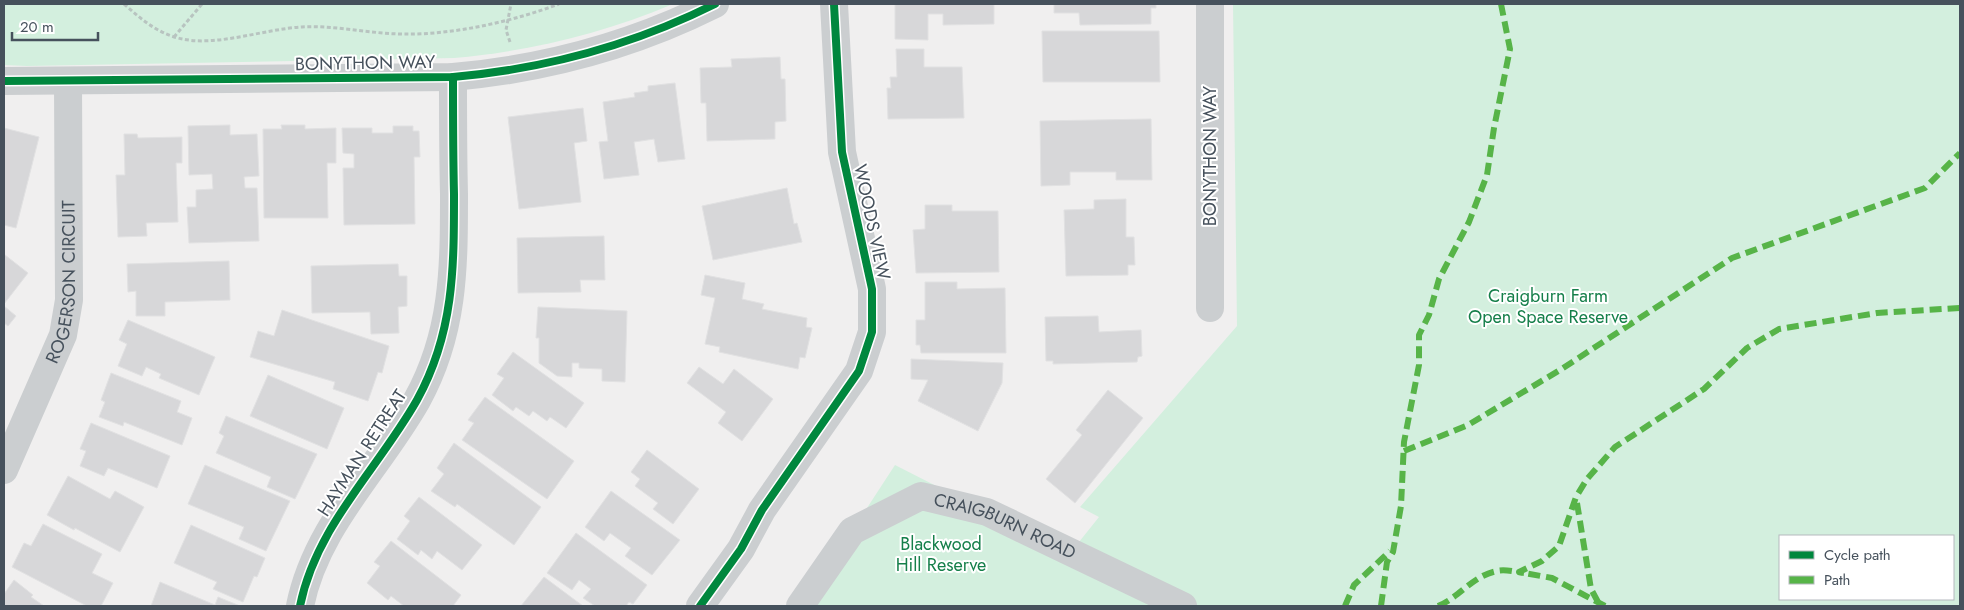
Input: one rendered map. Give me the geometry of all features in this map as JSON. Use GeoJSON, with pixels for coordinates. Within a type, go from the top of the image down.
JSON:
{"type":"FeatureCollection","features":[{"type":"Feature","properties":{"kind":"street","name":"BONYTHON WAY"},"geometry":{"type":"LineString","coordinates":[[4,81],[68,82],[453,76],[517,69],[604,49],[665,26],[715,4]]}},
{"type":"Feature","properties":{"kind":"street","name":"WOODS VIEW"},"geometry":{"type":"LineString","coordinates":[[700,606],[741,549],[762,510],[859,371],[872,332],[872,289],[842,152],[834,4]]}},
{"type":"Feature","properties":{"kind":"street","name":"BONYTHON WAY"},"geometry":{"type":"LineString","coordinates":[[1210,4],[1210,308]]}},
{"type":"Feature","properties":{"kind":"street","name":"HAYMAN RETREAT"},"geometry":{"type":"LineString","coordinates":[[300,606],[310,571],[336,518],[402,425],[433,366],[442,335],[452,294],[454,258],[453,76]]}},
{"type":"Feature","properties":{"kind":"street","name":"ROGERSON CIRCUIT"},"geometry":{"type":"LineString","coordinates":[[4,470],[63,335],[69,300],[68,82]]}},
{"type":"Feature","properties":{"kind":"street","name":"CRAIGBURN ROAD"},"geometry":{"type":"LineString","coordinates":[[800,606],[852,531],[921,496],[987,512],[1183,606]]}},
{"type":"Feature","properties":{"kind":"path"},"geometry":{"type":"LineString","coordinates":[[124,4],[144,22],[174,37],[194,41],[302,27],[374,33],[419,34],[507,20],[559,4]]}},
{"type":"Feature","properties":{"kind":"path"},"geometry":{"type":"LineString","coordinates":[[174,37],[202,4]]}},
{"type":"Feature","properties":{"kind":"path"},"geometry":{"type":"LineString","coordinates":[[511,4],[506,30],[517,69]]}},
{"type":"Feature","properties":{"kind":"green space"},"geometry":{"type":"Polygon","coordinates":[[[4,4],[673,4],[620,24],[565,40],[510,51],[454,58],[27,66],[4,65],[4,4]]]}},
{"type":"Feature","properties":{"kind":"green space","name":"Craigburn Farm Open Space Reserve"},"geometry":{"type":"Polygon","coordinates":[[[1233,4],[1960,4],[1960,606],[1177,606],[1071,552],[1099,517],[1080,507],[1237,326],[1233,4]]]}},
{"type":"Feature","properties":{"kind":"green space","name":"Blackwood Hill Reserve"},"geometry":{"type":"Polygon","coordinates":[[[895,465],[1172,606],[797,606],[852,531],[895,465]]]}},
{"type":"Feature","properties":{"kind":"building"},"geometry":{"type":"Polygon","coordinates":[[[895,4],[994,4],[994,24],[943,25],[943,14],[928,14],[928,40],[895,39],[895,4]]]}},
{"type":"Feature","properties":{"kind":"building"},"geometry":{"type":"Polygon","coordinates":[[[1054,4],[1156,4],[1156,8],[1151,8],[1151,24],[1080,25],[1079,13],[1054,13],[1054,4]]]}},
{"type":"Feature","properties":{"kind":"building"},"geometry":{"type":"Polygon","coordinates":[[[1042,31],[1159,31],[1160,82],[1043,82],[1042,31]]]}},
{"type":"Feature","properties":{"kind":"building"},"geometry":{"type":"Polygon","coordinates":[[[896,49],[924,49],[924,67],[962,67],[964,118],[888,119],[887,88],[891,88],[890,77],[897,77],[896,49]]]}},
{"type":"Feature","properties":{"kind":"building"},"geometry":{"type":"Polygon","coordinates":[[[780,57],[781,79],[785,79],[786,121],[775,122],[775,139],[707,141],[706,103],[701,103],[700,68],[732,67],[731,59],[780,57]]]}},
{"type":"Feature","properties":{"kind":"building"},"geometry":{"type":"Polygon","coordinates":[[[675,83],[685,159],[658,162],[654,139],[634,142],[639,175],[604,179],[599,142],[608,141],[603,102],[635,97],[634,93],[648,91],[648,86],[675,83]]]}},
{"type":"Feature","properties":{"kind":"building"},"geometry":{"type":"Polygon","coordinates":[[[583,108],[587,141],[574,143],[581,202],[519,209],[508,117],[583,108]]]}},
{"type":"Feature","properties":{"kind":"building"},"geometry":{"type":"Polygon","coordinates":[[[1151,119],[1152,180],[1116,180],[1116,172],[1070,172],[1070,185],[1041,186],[1040,121],[1151,119]]]}},
{"type":"Feature","properties":{"kind":"building"},"geometry":{"type":"Polygon","coordinates":[[[230,125],[230,135],[257,134],[259,176],[244,177],[245,188],[257,188],[259,241],[189,243],[187,207],[196,207],[196,190],[213,189],[212,174],[189,175],[188,126],[230,125]]]}},
{"type":"Feature","properties":{"kind":"building"},"geometry":{"type":"Polygon","coordinates":[[[281,125],[305,125],[305,129],[336,128],[336,163],[327,163],[328,218],[264,218],[263,129],[282,129],[281,125]]]}},
{"type":"Feature","properties":{"kind":"building"},"geometry":{"type":"Polygon","coordinates":[[[393,126],[413,126],[413,131],[419,131],[420,157],[414,157],[415,224],[344,225],[343,168],[354,168],[354,154],[343,153],[342,128],[372,128],[372,133],[393,133],[393,126]]]}},
{"type":"Feature","properties":{"kind":"building"},"geometry":{"type":"Polygon","coordinates":[[[4,128],[39,137],[16,228],[4,225],[4,128]]]}},
{"type":"Feature","properties":{"kind":"building"},"geometry":{"type":"Polygon","coordinates":[[[124,134],[137,134],[138,138],[182,137],[182,163],[176,163],[178,222],[146,223],[147,236],[118,237],[116,175],[125,175],[124,134]]]}},
{"type":"Feature","properties":{"kind":"building"},"geometry":{"type":"Polygon","coordinates":[[[787,188],[794,224],[797,223],[802,242],[713,260],[702,206],[787,188]]]}},
{"type":"Feature","properties":{"kind":"building"},"geometry":{"type":"Polygon","coordinates":[[[1126,199],[1126,237],[1134,237],[1135,265],[1128,265],[1128,275],[1066,276],[1064,210],[1094,209],[1094,200],[1126,199]]]}},
{"type":"Feature","properties":{"kind":"building"},"geometry":{"type":"Polygon","coordinates":[[[925,205],[952,205],[952,211],[998,211],[999,272],[916,273],[913,230],[925,229],[925,205]]]}},
{"type":"Feature","properties":{"kind":"building"},"geometry":{"type":"Polygon","coordinates":[[[604,236],[605,280],[580,280],[581,292],[518,293],[517,238],[604,236]]]}},
{"type":"Feature","properties":{"kind":"building"},"geometry":{"type":"Polygon","coordinates":[[[5,255],[28,273],[4,304],[4,257],[5,255]]]}},
{"type":"Feature","properties":{"kind":"building"},"geometry":{"type":"Polygon","coordinates":[[[229,261],[230,300],[165,302],[165,316],[136,316],[136,291],[128,292],[127,264],[229,261]]]}},
{"type":"Feature","properties":{"kind":"building"},"geometry":{"type":"Polygon","coordinates":[[[398,264],[399,276],[407,276],[407,306],[398,307],[399,333],[371,334],[370,312],[312,313],[311,266],[398,264]]]}},
{"type":"Feature","properties":{"kind":"building"},"geometry":{"type":"Polygon","coordinates":[[[705,275],[745,283],[742,299],[764,304],[762,309],[807,318],[806,327],[812,328],[805,358],[800,357],[798,369],[719,352],[720,347],[705,344],[715,298],[701,295],[705,275]]]}},
{"type":"Feature","properties":{"kind":"building"},"geometry":{"type":"Polygon","coordinates":[[[925,282],[957,282],[957,289],[1005,288],[1006,353],[921,353],[920,345],[916,345],[916,320],[925,320],[925,282]]]}},
{"type":"Feature","properties":{"kind":"building"},"geometry":{"type":"Polygon","coordinates":[[[4,306],[16,316],[8,326],[4,323],[4,306]]]}},
{"type":"Feature","properties":{"kind":"building"},"geometry":{"type":"Polygon","coordinates":[[[538,307],[627,311],[625,382],[602,381],[602,369],[579,368],[579,363],[572,363],[572,377],[557,376],[539,363],[539,338],[536,338],[538,307]]]}},
{"type":"Feature","properties":{"kind":"building"},"geometry":{"type":"Polygon","coordinates":[[[282,310],[389,346],[382,373],[378,372],[368,401],[333,389],[335,382],[250,357],[258,331],[274,336],[282,310]]]}},
{"type":"Feature","properties":{"kind":"building"},"geometry":{"type":"Polygon","coordinates":[[[1098,316],[1099,332],[1141,330],[1142,356],[1138,357],[1137,362],[1053,364],[1053,361],[1046,361],[1045,317],[1098,316]]]}},
{"type":"Feature","properties":{"kind":"building"},"geometry":{"type":"Polygon","coordinates":[[[128,320],[215,357],[199,395],[159,378],[161,374],[146,367],[142,376],[118,366],[127,344],[119,340],[128,320]]]}},
{"type":"Feature","properties":{"kind":"building"},"geometry":{"type":"Polygon","coordinates":[[[513,352],[584,403],[566,428],[550,417],[547,421],[533,411],[529,416],[516,407],[513,411],[492,395],[504,378],[497,374],[513,352]]]}},
{"type":"Feature","properties":{"kind":"building"},"geometry":{"type":"Polygon","coordinates":[[[911,359],[1003,363],[1002,383],[978,431],[918,401],[928,380],[911,379],[911,359]]]}},
{"type":"Feature","properties":{"kind":"building"},"geometry":{"type":"Polygon","coordinates":[[[699,367],[723,384],[734,369],[773,399],[742,441],[718,423],[726,412],[687,383],[699,367]]]}},
{"type":"Feature","properties":{"kind":"building"},"geometry":{"type":"Polygon","coordinates":[[[111,373],[181,401],[177,412],[192,418],[182,445],[124,422],[123,426],[99,417],[105,402],[101,400],[111,373]]]}},
{"type":"Feature","properties":{"kind":"building"},"geometry":{"type":"Polygon","coordinates":[[[268,375],[344,408],[327,449],[250,416],[268,375]]]}},
{"type":"Feature","properties":{"kind":"building"},"geometry":{"type":"Polygon","coordinates":[[[1108,390],[1143,418],[1075,503],[1046,479],[1082,435],[1076,430],[1108,390]]]}},
{"type":"Feature","properties":{"kind":"building"},"geometry":{"type":"Polygon","coordinates":[[[485,397],[574,461],[547,499],[462,440],[474,423],[468,420],[485,397]]]}},
{"type":"Feature","properties":{"kind":"building"},"geometry":{"type":"Polygon","coordinates":[[[226,416],[317,454],[295,499],[267,487],[271,477],[216,453],[224,436],[219,433],[226,416]]]}},
{"type":"Feature","properties":{"kind":"building"},"geometry":{"type":"Polygon","coordinates":[[[91,423],[170,456],[157,488],[108,468],[104,476],[80,466],[86,451],[80,449],[91,423]]]}},
{"type":"Feature","properties":{"kind":"building"},"geometry":{"type":"Polygon","coordinates":[[[454,443],[541,507],[514,545],[457,504],[455,507],[431,491],[444,474],[437,468],[454,443]]]}},
{"type":"Feature","properties":{"kind":"building"},"geometry":{"type":"Polygon","coordinates":[[[647,450],[699,489],[673,524],[653,509],[658,503],[635,486],[640,479],[631,472],[647,450]]]}},
{"type":"Feature","properties":{"kind":"building"},"geometry":{"type":"Polygon","coordinates":[[[205,465],[290,501],[266,551],[239,539],[244,527],[188,504],[205,465]]]}},
{"type":"Feature","properties":{"kind":"building"},"geometry":{"type":"Polygon","coordinates":[[[68,476],[110,499],[115,491],[144,507],[120,552],[47,515],[68,476]]]}},
{"type":"Feature","properties":{"kind":"building"},"geometry":{"type":"Polygon","coordinates":[[[611,491],[680,540],[652,575],[625,556],[631,548],[610,533],[604,541],[585,527],[611,491]]]}},
{"type":"Feature","properties":{"kind":"building"},"geometry":{"type":"Polygon","coordinates":[[[419,497],[482,545],[462,570],[437,551],[432,559],[421,550],[418,555],[397,539],[410,521],[404,516],[419,497]]]}},
{"type":"Feature","properties":{"kind":"building"},"geometry":{"type":"Polygon","coordinates":[[[43,524],[102,554],[92,573],[113,583],[101,606],[87,606],[12,567],[24,543],[31,546],[43,524]]]}},
{"type":"Feature","properties":{"kind":"building"},"geometry":{"type":"Polygon","coordinates":[[[191,525],[265,558],[257,577],[254,576],[243,602],[213,589],[217,582],[174,563],[191,525]]]}},
{"type":"Feature","properties":{"kind":"building"},"geometry":{"type":"Polygon","coordinates":[[[576,533],[647,585],[633,604],[629,602],[626,606],[595,606],[583,598],[591,589],[579,580],[572,590],[547,573],[576,533]]]}},
{"type":"Feature","properties":{"kind":"building"},"geometry":{"type":"Polygon","coordinates":[[[391,541],[461,595],[453,606],[404,606],[391,596],[388,600],[367,583],[380,566],[374,562],[391,541]]]}},
{"type":"Feature","properties":{"kind":"building"},"geometry":{"type":"Polygon","coordinates":[[[544,577],[583,606],[521,606],[544,577]]]}},
{"type":"Feature","properties":{"kind":"building"},"geometry":{"type":"Polygon","coordinates":[[[14,580],[33,595],[31,597],[44,606],[4,606],[4,594],[14,580]]]}},
{"type":"Feature","properties":{"kind":"building"},"geometry":{"type":"Polygon","coordinates":[[[160,582],[215,605],[218,597],[240,606],[151,606],[160,582]]]}},
{"type":"Feature","properties":{"kind":"marked path"},"geometry":{"type":"LineString","coordinates":[[1381,606],[1387,562],[1393,552],[1401,506],[1404,442],[1419,365],[1419,335],[1429,315],[1439,279],[1469,222],[1487,175],[1494,128],[1510,49],[1501,4]]}},
{"type":"Feature","properties":{"kind":"marked path"},"geometry":{"type":"LineString","coordinates":[[1404,451],[1468,425],[1560,370],[1732,258],[1925,188],[1960,153]]}},
{"type":"Feature","properties":{"kind":"marked path"},"geometry":{"type":"LineString","coordinates":[[1605,606],[1552,578],[1519,572],[1542,561],[1559,546],[1576,497],[1587,479],[1615,447],[1704,389],[1747,348],[1779,329],[1877,313],[1960,308]]}},
{"type":"Feature","properties":{"kind":"marked path"},"geometry":{"type":"LineString","coordinates":[[1577,503],[1591,589],[1598,602]]}},
{"type":"Feature","properties":{"kind":"marked path"},"geometry":{"type":"LineString","coordinates":[[1345,606],[1354,585],[1390,551]]}},
{"type":"Feature","properties":{"kind":"marked path"},"geometry":{"type":"LineString","coordinates":[[1438,606],[1480,577],[1503,570],[1524,573]]}},
{"type":"Feature","properties":{"kind":"cycle path"},"geometry":{"type":"LineString","coordinates":[[4,81],[453,77],[521,68],[587,53],[652,32],[715,4]]}},
{"type":"Feature","properties":{"kind":"cycle path"},"geometry":{"type":"LineString","coordinates":[[700,606],[741,549],[762,510],[859,371],[872,332],[872,289],[842,152],[834,4]]}},
{"type":"Feature","properties":{"kind":"cycle path"},"geometry":{"type":"LineString","coordinates":[[300,606],[308,577],[334,524],[417,400],[438,350],[445,325],[452,274],[454,221],[453,77]]}}]}
